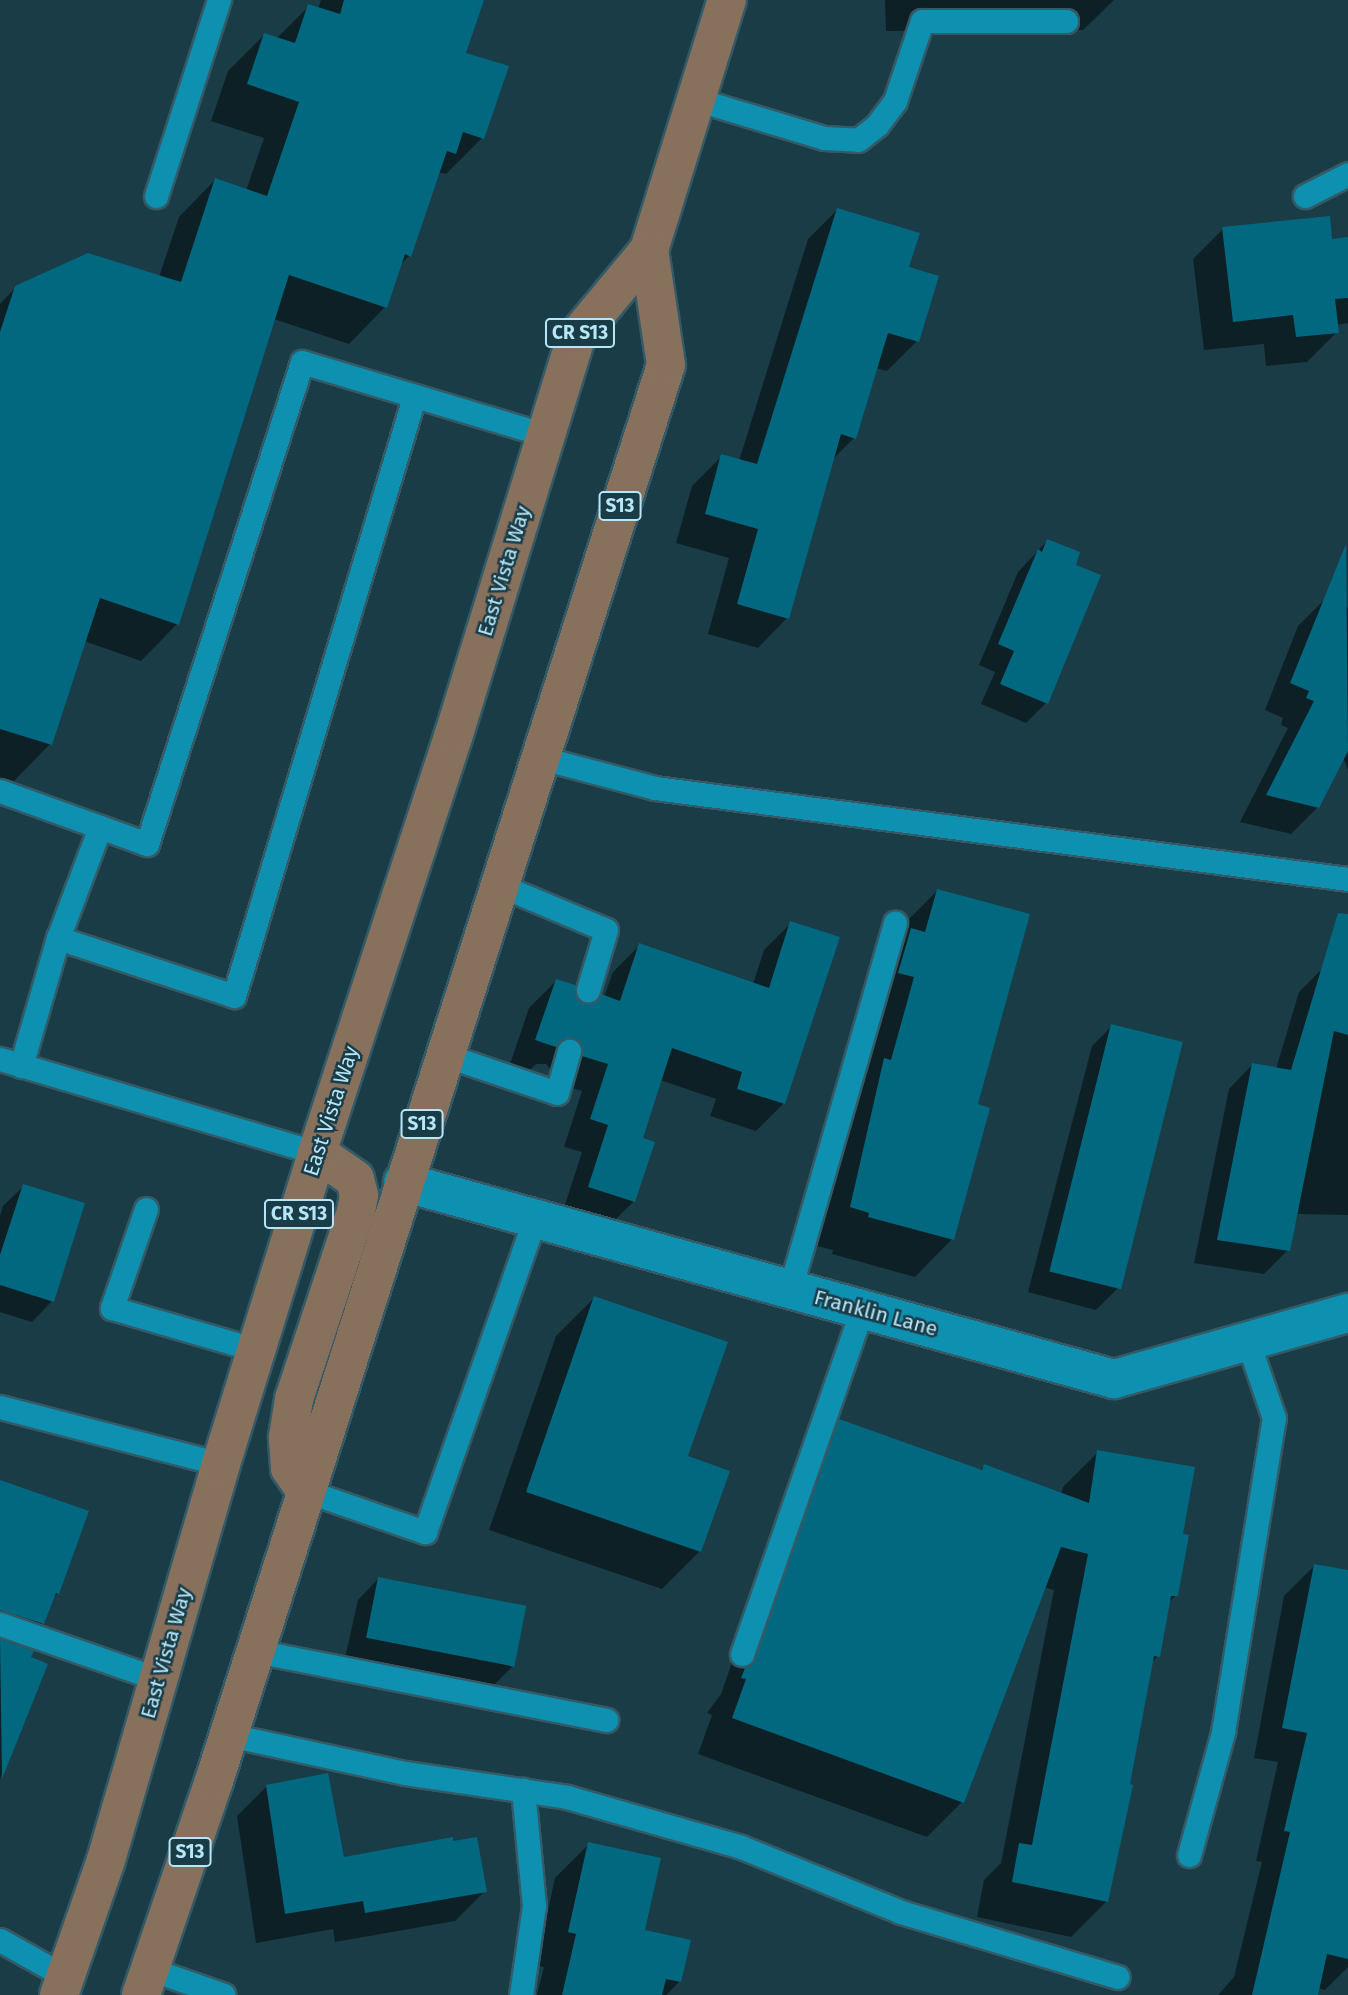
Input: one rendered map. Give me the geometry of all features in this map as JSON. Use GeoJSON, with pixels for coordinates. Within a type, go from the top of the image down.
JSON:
{"type":"FeatureCollection","features":[{"type":"Feature","properties":{"kind":"main road","name":"East Vista Way"},"geometry":{"type":"LineString","coordinates":[[63,1986],[106,1860],[221,1464],[317,1153],[454,734],[576,338],[649,250],[727,0]]}},
{"type":"Feature","properties":{"kind":"main road","name":"East Vista Way"},"geometry":{"type":"LineString","coordinates":[[145,1982],[229,1735],[538,757],[666,365],[649,250]]}},
{"type":"Feature","properties":{"kind":"main road"},"geometry":{"type":"LineString","coordinates":[[306,1491],[290,1468],[288,1437],[295,1399],[356,1212],[359,1195],[355,1179],[317,1153]]}},
{"type":"Feature","properties":{"kind":"street","name":"Franklin Lane"},"geometry":{"type":"LineString","coordinates":[[404,1182],[1114,1379],[1348,1313]]}},
{"type":"Feature","properties":{"kind":"lane"},"geometry":{"type":"LineString","coordinates":[[156,196],[219,0]]}},
{"type":"Feature","properties":{"kind":"lane"},"geometry":{"type":"LineString","coordinates":[[695,99],[824,138],[858,141],[877,125],[895,101],[922,21],[1066,21]]}},
{"type":"Feature","properties":{"kind":"lane"},"geometry":{"type":"LineString","coordinates":[[1305,196],[1348,174]]}},
{"type":"Feature","properties":{"kind":"lane"},"geometry":{"type":"LineString","coordinates":[[0,791],[147,844],[302,362],[546,435]]}},
{"type":"Feature","properties":{"kind":"lane"},"geometry":{"type":"LineString","coordinates":[[58,938],[234,996],[414,397]]}},
{"type":"Feature","properties":{"kind":"lane"},"geometry":{"type":"LineString","coordinates":[[538,757],[655,788],[1348,879]]}},
{"type":"Feature","properties":{"kind":"lane"},"geometry":{"type":"LineString","coordinates":[[100,827],[11,1062],[317,1153]]}},
{"type":"Feature","properties":{"kind":"lane"},"geometry":{"type":"LineString","coordinates":[[499,885],[606,930],[588,990]]}},
{"type":"Feature","properties":{"kind":"lane"},"geometry":{"type":"LineString","coordinates":[[790,1289],[895,923]]}},
{"type":"Feature","properties":{"kind":"lane"},"geometry":{"type":"LineString","coordinates":[[445,1055],[557,1093],[569,1051]]}},
{"type":"Feature","properties":{"kind":"lane"},"geometry":{"type":"LineString","coordinates":[[146,1209],[112,1308],[257,1350]]}},
{"type":"Feature","properties":{"kind":"lane"},"geometry":{"type":"LineString","coordinates":[[306,1491],[425,1532],[535,1218]]}},
{"type":"Feature","properties":{"kind":"lane"},"geometry":{"type":"LineString","coordinates":[[742,1654],[862,1309]]}},
{"type":"Feature","properties":{"kind":"lane"},"geometry":{"type":"LineString","coordinates":[[1189,1855],[1223,1732],[1274,1418],[1248,1342]]}},
{"type":"Feature","properties":{"kind":"lane"},"geometry":{"type":"LineString","coordinates":[[0,1406],[221,1464]]}},
{"type":"Feature","properties":{"kind":"lane"},"geometry":{"type":"LineString","coordinates":[[0,1624],[158,1679]]}},
{"type":"Feature","properties":{"kind":"lane"},"geometry":{"type":"LineString","coordinates":[[255,1651],[606,1720]]}},
{"type":"Feature","properties":{"kind":"lane"},"geometry":{"type":"LineString","coordinates":[[229,1735],[405,1773],[567,1797],[741,1847],[901,1912],[1117,1977]]}},
{"type":"Feature","properties":{"kind":"lane"},"geometry":{"type":"LineString","coordinates":[[521,1995],[534,1906],[523,1790]]}},
{"type":"Feature","properties":{"kind":"lane"},"geometry":{"type":"LineString","coordinates":[[0,1940],[63,1986]]}},
{"type":"Feature","properties":{"kind":"lane"},"geometry":{"type":"LineString","coordinates":[[145,1982],[224,1995]]}},
{"type":"Feature","properties":{"kind":"building"},"geometry":{"type":"Polygon","coordinates":[[[344,0],[484,0],[466,53],[509,66],[484,139],[463,132],[456,154],[447,151],[411,257],[405,254],[387,308],[289,275],[179,625],[100,598],[52,745],[0,729],[0,332],[15,286],[88,253],[181,282],[215,178],[267,196],[299,102],[247,84],[264,33],[295,43],[308,4],[340,14],[344,0]]]}},
{"type":"Feature","properties":{"kind":"building"},"geometry":{"type":"Polygon","coordinates":[[[837,208],[920,233],[909,267],[939,276],[919,342],[888,333],[856,439],[841,434],[789,619],[737,604],[758,529],[705,514],[721,454],[757,464],[837,208]]]}},
{"type":"Feature","properties":{"kind":"building"},"geometry":{"type":"Polygon","coordinates":[[[1330,216],[1332,239],[1348,237],[1348,298],[1335,299],[1339,333],[1296,337],[1293,315],[1233,322],[1222,227],[1330,216]]]}},
{"type":"Feature","properties":{"kind":"building"},"geometry":{"type":"Polygon","coordinates":[[[1047,539],[1080,552],[1076,565],[1101,575],[1048,704],[1000,684],[1014,651],[998,644],[1038,549],[1042,552],[1047,539]]]}},
{"type":"Feature","properties":{"kind":"building"},"geometry":{"type":"Polygon","coordinates":[[[1346,544],[1348,751],[1319,808],[1266,795],[1314,701],[1306,698],[1309,691],[1290,683],[1346,544]]]}},
{"type":"Feature","properties":{"kind":"building"},"geometry":{"type":"Polygon","coordinates":[[[937,889],[1030,914],[978,1104],[990,1108],[954,1240],[868,1217],[869,1213],[850,1207],[884,1058],[891,1060],[914,977],[898,973],[911,928],[925,932],[937,889]]]}},
{"type":"Feature","properties":{"kind":"building"},"geometry":{"type":"Polygon","coordinates":[[[1338,913],[1348,914],[1348,1035],[1334,1031],[1290,1251],[1217,1240],[1252,1063],[1291,1070],[1338,913]]]}},
{"type":"Feature","properties":{"kind":"building"},"geometry":{"type":"Polygon","coordinates":[[[790,921],[840,937],[785,1104],[737,1089],[742,1072],[672,1048],[643,1138],[655,1142],[635,1202],[588,1187],[608,1125],[590,1119],[608,1064],[582,1056],[582,1047],[573,1038],[565,1038],[556,1047],[535,1040],[556,979],[575,985],[575,994],[583,1003],[592,1003],[601,994],[620,1001],[639,943],[769,988],[790,921]]]}},
{"type":"Feature","properties":{"kind":"building"},"geometry":{"type":"Polygon","coordinates":[[[1111,1024],[1183,1042],[1121,1289],[1049,1271],[1111,1024]]]}},
{"type":"Feature","properties":{"kind":"building"},"geometry":{"type":"Polygon","coordinates":[[[23,1184],[85,1203],[54,1302],[0,1285],[0,1255],[23,1184]]]}},
{"type":"Feature","properties":{"kind":"building"},"geometry":{"type":"Polygon","coordinates":[[[594,1296],[728,1342],[688,1456],[730,1471],[701,1552],[526,1492],[594,1296]]]}},
{"type":"Feature","properties":{"kind":"building"},"geometry":{"type":"Polygon","coordinates":[[[839,1419],[982,1470],[984,1464],[1089,1503],[1097,1450],[1195,1467],[1183,1534],[1189,1535],[1178,1596],[1171,1596],[1160,1657],[1154,1656],[1130,1784],[1133,1785],[1108,1902],[1012,1882],[1019,1843],[1032,1845],[1088,1554],[1061,1547],[964,1803],[732,1718],[746,1679],[741,1678],[745,1668],[755,1659],[839,1419]]]}},
{"type":"Feature","properties":{"kind":"building"},"geometry":{"type":"Polygon","coordinates":[[[0,1480],[89,1511],[59,1594],[56,1593],[44,1624],[0,1610],[0,1480]]]}},
{"type":"Feature","properties":{"kind":"building"},"geometry":{"type":"Polygon","coordinates":[[[1314,1564],[1348,1570],[1348,1959],[1327,1954],[1318,1995],[1252,1995],[1290,1832],[1284,1831],[1307,1733],[1282,1728],[1314,1564]]]}},
{"type":"Feature","properties":{"kind":"building"},"geometry":{"type":"Polygon","coordinates":[[[378,1577],[526,1606],[514,1667],[366,1638],[378,1577]]]}},
{"type":"Feature","properties":{"kind":"building"},"geometry":{"type":"Polygon","coordinates":[[[0,1639],[34,1651],[31,1657],[48,1664],[2,1779],[0,1639]]]}},
{"type":"Feature","properties":{"kind":"building"},"geometry":{"type":"Polygon","coordinates":[[[328,1773],[344,1857],[453,1837],[453,1841],[477,1837],[487,1892],[365,1913],[363,1901],[285,1914],[266,1785],[328,1773]]]}},
{"type":"Feature","properties":{"kind":"building"},"geometry":{"type":"Polygon","coordinates":[[[588,1842],[661,1858],[645,1930],[691,1940],[681,1982],[666,1979],[662,1995],[562,1995],[576,1934],[568,1932],[588,1842]]]}}]}
